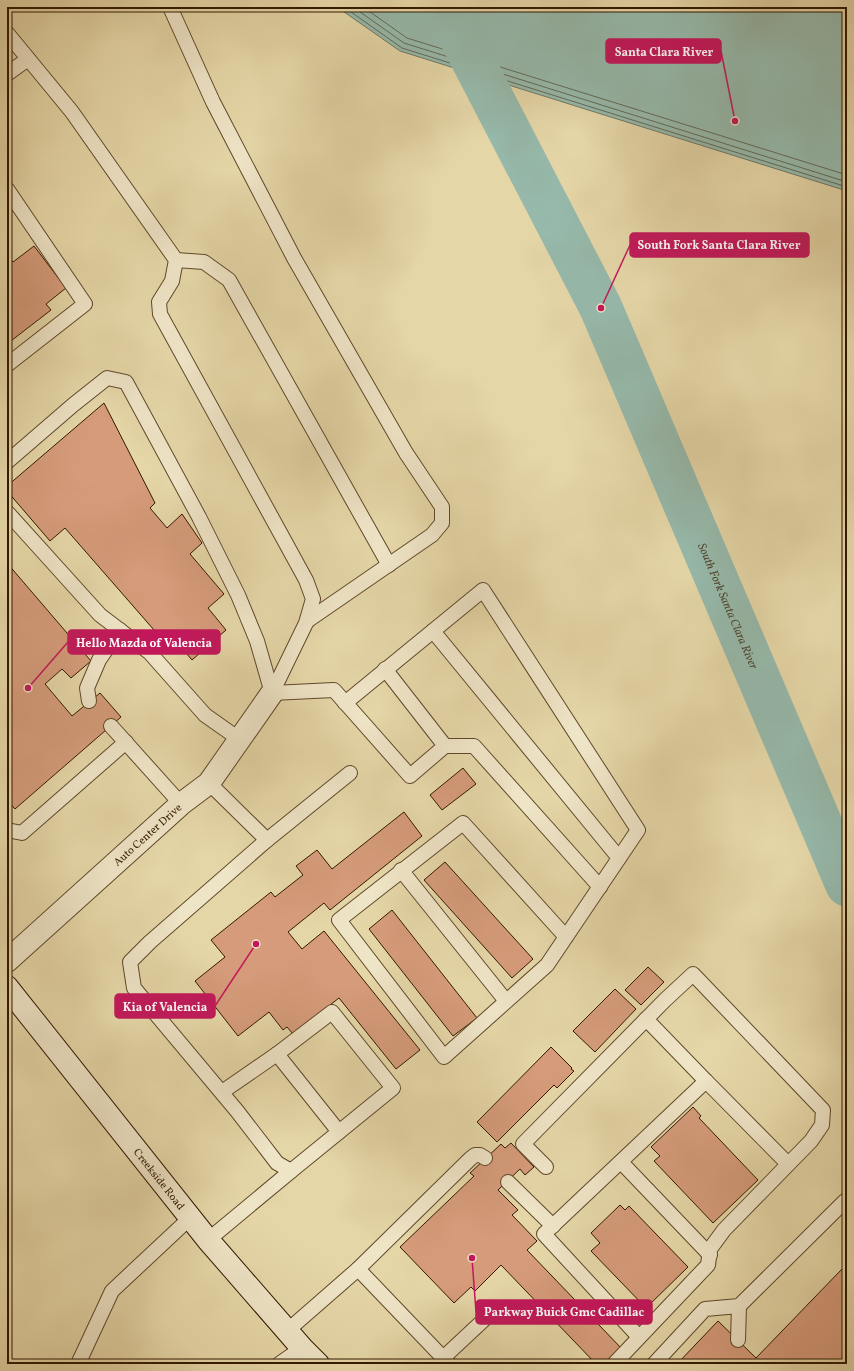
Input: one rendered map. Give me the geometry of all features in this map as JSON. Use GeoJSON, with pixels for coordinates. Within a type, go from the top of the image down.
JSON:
{"type":"FeatureCollection","features":[{"type":"Feature","properties":{"kind":"street","name":"Auto Center Drive"},"geometry":{"type":"LineString","coordinates":[[7,961],[181,804],[209,783],[272,693]]}},
{"type":"Feature","properties":{"kind":"street","name":"Creekside Road"},"geometry":{"type":"LineString","coordinates":[[7,987],[208,1240],[302,1348],[318,1364]]}},
{"type":"Feature","properties":{"kind":"lane"},"geometry":{"type":"LineString","coordinates":[[170,7],[213,102],[294,258],[406,454],[442,507],[442,522],[432,535],[307,622]]}},
{"type":"Feature","properties":{"kind":"lane"},"geometry":{"type":"LineString","coordinates":[[7,33],[72,112],[176,260],[172,281],[159,302],[160,314],[306,580],[313,599],[307,622],[272,693]]}},
{"type":"Feature","properties":{"kind":"lane"},"geometry":{"type":"LineString","coordinates":[[7,74],[28,59]]}},
{"type":"Feature","properties":{"kind":"lane"},"geometry":{"type":"LineString","coordinates":[[7,189],[85,304],[7,365]]}},
{"type":"Feature","properties":{"kind":"lane"},"geometry":{"type":"LineString","coordinates":[[176,260],[204,262],[229,280],[389,565]]}},
{"type":"Feature","properties":{"kind":"lane"},"geometry":{"type":"LineString","coordinates":[[7,462],[107,378],[126,382],[199,517],[238,595],[256,641],[272,693]]}},
{"type":"Feature","properties":{"kind":"lane"},"geometry":{"type":"LineString","coordinates":[[7,512],[100,616],[150,653],[205,715],[239,740]]}},
{"type":"Feature","properties":{"kind":"lane"},"geometry":{"type":"LineString","coordinates":[[345,703],[483,590],[638,830],[566,937],[546,965],[444,1057],[338,920],[463,823],[566,937]]}},
{"type":"Feature","properties":{"kind":"lane"},"geometry":{"type":"LineString","coordinates":[[89,702],[87,688],[99,660],[120,630]]}},
{"type":"Feature","properties":{"kind":"lane"},"geometry":{"type":"LineString","coordinates":[[433,630],[619,858]]}},
{"type":"Feature","properties":{"kind":"lane"},"geometry":{"type":"LineString","coordinates":[[385,670],[445,746]]}},
{"type":"Feature","properties":{"kind":"lane"},"geometry":{"type":"LineString","coordinates":[[272,693],[334,690],[410,776],[445,746],[474,746],[600,886]]}},
{"type":"Feature","properties":{"kind":"lane"},"geometry":{"type":"LineString","coordinates":[[111,726],[181,804]]}},
{"type":"Feature","properties":{"kind":"lane"},"geometry":{"type":"LineString","coordinates":[[7,830],[22,833],[126,742]]}},
{"type":"Feature","properties":{"kind":"lane"},"geometry":{"type":"LineString","coordinates":[[291,1171],[277,1163],[222,1092],[134,988],[130,962],[150,942],[267,840],[350,773]]}},
{"type":"Feature","properties":{"kind":"lane"},"geometry":{"type":"LineString","coordinates":[[209,783],[267,840]]}},
{"type":"Feature","properties":{"kind":"lane"},"geometry":{"type":"LineString","coordinates":[[401,870],[506,1001]]}},
{"type":"Feature","properties":{"kind":"lane"},"geometry":{"type":"LineString","coordinates":[[546,1167],[523,1144],[646,1019],[693,974],[823,1110],[822,1125],[811,1141],[724,1230],[710,1249],[708,1265],[614,1364]]}},
{"type":"Feature","properties":{"kind":"lane"},"geometry":{"type":"LineString","coordinates":[[208,1240],[393,1088],[332,1012],[277,1054],[222,1092]]}},
{"type":"Feature","properties":{"kind":"lane"},"geometry":{"type":"LineString","coordinates":[[646,1019],[788,1164]]}},
{"type":"Feature","properties":{"kind":"lane"},"geometry":{"type":"LineString","coordinates":[[277,1054],[339,1132]]}},
{"type":"Feature","properties":{"kind":"lane"},"geometry":{"type":"LineString","coordinates":[[639,1338],[544,1234],[706,1081]]}},
{"type":"Feature","properties":{"kind":"lane"},"geometry":{"type":"LineString","coordinates":[[287,1331],[358,1269],[470,1159],[475,1155],[480,1155],[485,1158]]}},
{"type":"Feature","properties":{"kind":"lane"},"geometry":{"type":"LineString","coordinates":[[621,1162],[710,1255]]}},
{"type":"Feature","properties":{"kind":"lane"},"geometry":{"type":"LineString","coordinates":[[508,1182],[553,1226]]}},
{"type":"Feature","properties":{"kind":"lane"},"geometry":{"type":"LineString","coordinates":[[654,1364],[705,1309],[739,1306],[845,1200],[847,1203]]}},
{"type":"Feature","properties":{"kind":"lane"},"geometry":{"type":"LineString","coordinates":[[78,1364],[112,1292],[190,1218]]}},
{"type":"Feature","properties":{"kind":"lane"},"geometry":{"type":"LineString","coordinates":[[358,1269],[446,1361],[488,1315]]}},
{"type":"Feature","properties":{"kind":"lane"},"geometry":{"type":"LineString","coordinates":[[738,1340],[739,1306]]}},
{"type":"Feature","properties":{"kind":"lane"},"geometry":{"type":"LineString","coordinates":[[279,1364],[302,1348]]}},
{"type":"Feature","properties":{"kind":"water"},"geometry":{"type":"Polygon","coordinates":[[[337,7],[847,7],[847,191],[400,51],[337,7]]]}},
{"type":"Feature","properties":{"kind":"building"},"geometry":{"type":"Polygon","coordinates":[[[34,246],[66,288],[46,304],[51,310],[7,344],[7,255],[13,262],[34,246]]]}},
{"type":"Feature","properties":{"kind":"building"},"geometry":{"type":"Polygon","coordinates":[[[104,403],[155,503],[150,508],[167,528],[182,514],[202,543],[190,554],[224,594],[208,608],[226,630],[192,660],[168,632],[161,638],[65,528],[50,541],[7,491],[7,486],[104,403]]]}},
{"type":"Feature","properties":{"kind":"building"},"geometry":{"type":"Polygon","coordinates":[[[7,563],[91,661],[71,678],[62,669],[45,684],[72,716],[100,693],[121,717],[15,809],[7,800],[7,563]]]}},
{"type":"Feature","properties":{"kind":"building"},"geometry":{"type":"Polygon","coordinates":[[[463,768],[476,784],[442,810],[430,795],[463,768]]]}},
{"type":"Feature","properties":{"kind":"building"},"geometry":{"type":"Polygon","coordinates":[[[404,812],[422,836],[330,910],[324,903],[288,932],[302,949],[324,931],[420,1050],[396,1069],[339,998],[293,1034],[287,1027],[283,1030],[269,1012],[238,1036],[195,981],[225,957],[211,940],[271,892],[275,897],[303,875],[296,866],[317,850],[332,869],[404,812]]]}},
{"type":"Feature","properties":{"kind":"building"},"geometry":{"type":"Polygon","coordinates":[[[445,862],[533,959],[512,978],[424,880],[445,862]]]}},
{"type":"Feature","properties":{"kind":"building"},"geometry":{"type":"Polygon","coordinates":[[[392,910],[477,1018],[453,1036],[369,929],[392,910]]]}},
{"type":"Feature","properties":{"kind":"building"},"geometry":{"type":"Polygon","coordinates":[[[648,967],[664,982],[641,1005],[625,990],[648,967]]]}},
{"type":"Feature","properties":{"kind":"building"},"geometry":{"type":"Polygon","coordinates":[[[615,989],[636,1009],[595,1052],[573,1031],[615,989]]]}},
{"type":"Feature","properties":{"kind":"building"},"geometry":{"type":"Polygon","coordinates":[[[551,1047],[574,1071],[557,1088],[554,1085],[497,1142],[477,1122],[551,1047]]]}},
{"type":"Feature","properties":{"kind":"building"},"geometry":{"type":"Polygon","coordinates":[[[693,1107],[701,1116],[699,1118],[758,1180],[713,1223],[654,1161],[660,1156],[651,1147],[693,1107]]]}},
{"type":"Feature","properties":{"kind":"building"},"geometry":{"type":"Polygon","coordinates":[[[511,1143],[534,1167],[525,1175],[520,1169],[498,1190],[518,1210],[512,1215],[537,1241],[527,1250],[623,1350],[608,1364],[596,1364],[501,1265],[475,1291],[471,1287],[454,1303],[400,1247],[474,1176],[470,1173],[501,1144],[505,1148],[511,1143]]]}},
{"type":"Feature","properties":{"kind":"building"},"geometry":{"type":"Polygon","coordinates":[[[620,1205],[625,1210],[629,1206],[688,1267],[646,1308],[591,1251],[600,1243],[591,1233],[620,1205]]]}},
{"type":"Feature","properties":{"kind":"building"},"geometry":{"type":"Polygon","coordinates":[[[842,1269],[847,1274],[847,1364],[677,1364],[718,1321],[756,1358],[842,1269]]]}},
{"type":"Feature","properties":{"kind":"waterway","name":"South Fork Santa Clara River"},"geometry":{"type":"LineString","coordinates":[[445,7],[601,308],[847,885]]}},
{"type":"Feature","properties":{"kind":"place","name":"Santa Clara River"},"geometry":{"type":"Point","coordinates":[735,121]}},
{"type":"Feature","properties":{"kind":"place","name":"South Fork Santa Clara River"},"geometry":{"type":"Point","coordinates":[601,308]}},
{"type":"Feature","properties":{"kind":"place","name":"Hello Mazda of Valencia"},"geometry":{"type":"Point","coordinates":[28,688]}},
{"type":"Feature","properties":{"kind":"place","name":"Kia of Valencia"},"geometry":{"type":"Point","coordinates":[256,944]}},
{"type":"Feature","properties":{"kind":"place","name":"Parkway Buick Gmc Cadillac"},"geometry":{"type":"Point","coordinates":[472,1258]}}]}
